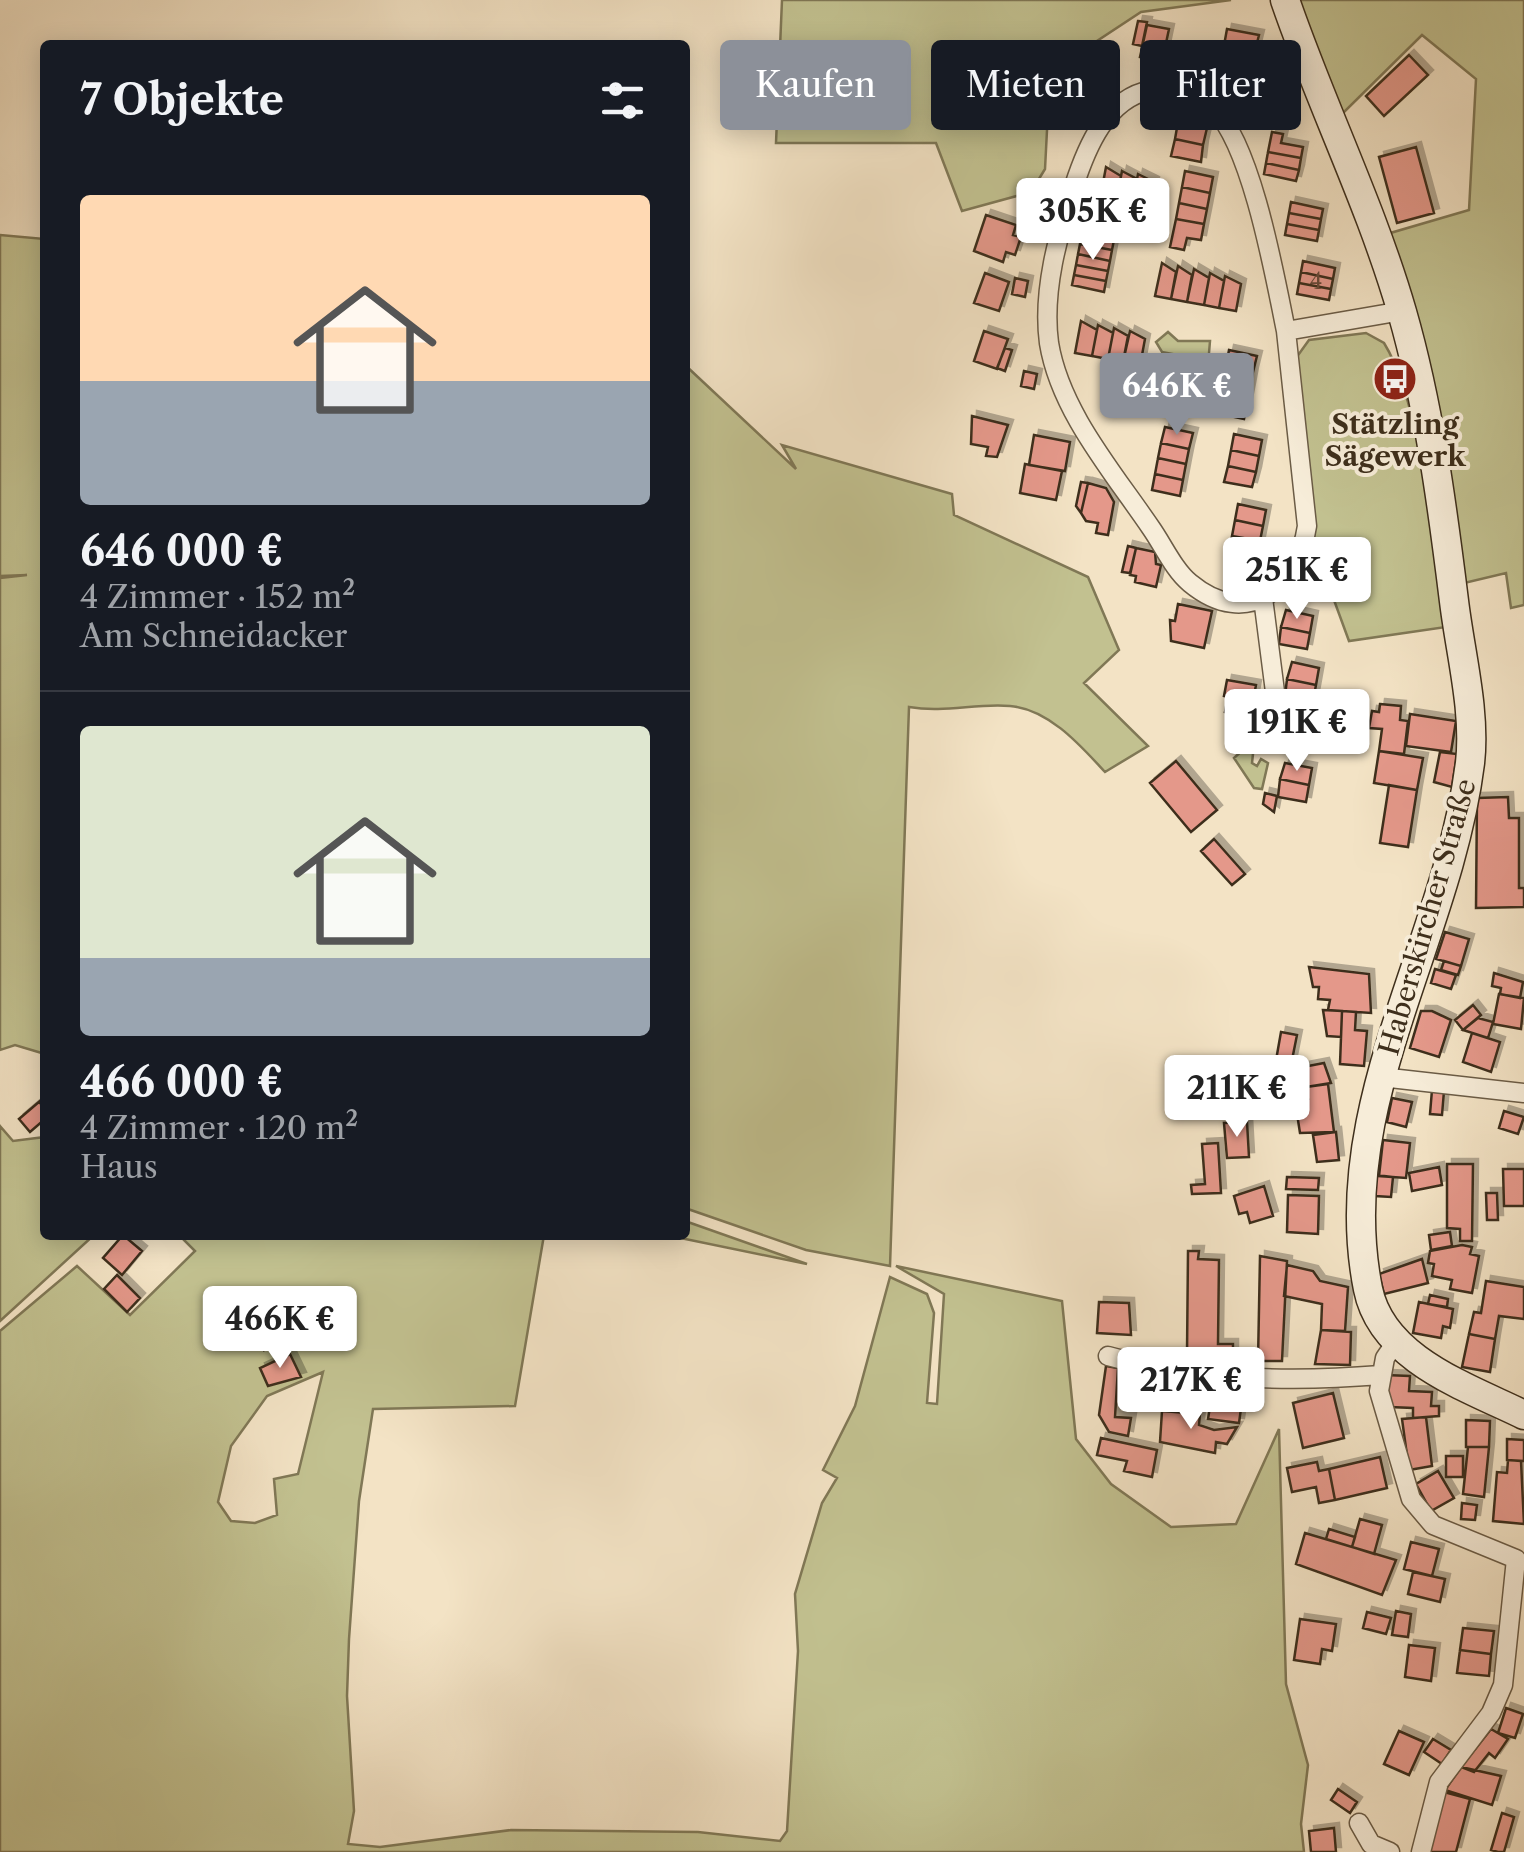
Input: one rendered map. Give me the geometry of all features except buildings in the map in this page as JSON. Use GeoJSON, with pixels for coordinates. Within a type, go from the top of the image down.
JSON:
{"type":"FeatureCollection","features":[{"type":"Feature","properties":{"kind":"street","name":"Haberskircher Straße"},"geometry":{"type":"LineString","coordinates":[[1285,0],[1358,184],[1402,311],[1440,490],[1470,757],[1444,872],[1365,1135],[1360,1219],[1373,1309],[1396,1342],[1420,1361],[1524,1416]]}},
{"type":"Feature","properties":{"kind":"street"},"geometry":{"type":"LineString","coordinates":[[1174,89],[1197,96],[1219,115],[1256,204],[1286,331],[1307,526],[1303,554],[1291,577],[1263,598],[1224,600],[1188,582],[1107,463],[1058,378],[1048,325],[1057,247],[1084,156],[1116,108],[1145,91],[1174,89]]}},
{"type":"Feature","properties":{"kind":"street"},"geometry":{"type":"LineString","coordinates":[[1286,331],[1402,311]]}},
{"type":"Feature","properties":{"kind":"street"},"geometry":{"type":"LineString","coordinates":[[1263,598],[1279,724],[1269,743]]}},
{"type":"Feature","properties":{"kind":"street"},"geometry":{"type":"LineString","coordinates":[[1382,1077],[1524,1093]]}},
{"type":"Feature","properties":{"kind":"street"},"geometry":{"type":"LineString","coordinates":[[1396,1342],[1381,1374],[1379,1391],[1408,1494],[1420,1513],[1454,1537],[1520,1555],[1503,1685],[1492,1713],[1440,1782],[1430,1806],[1421,1852]]}},
{"type":"Feature","properties":{"kind":"street"},"geometry":{"type":"LineString","coordinates":[[1108,1356],[1158,1367],[1274,1376],[1381,1374]]}},
{"type":"Feature","properties":{"kind":"street"},"geometry":{"type":"LineString","coordinates":[[1359,1824],[1371,1844],[1390,1852]]}},
{"type":"Feature","properties":{"kind":"shaded area"},"geometry":{"type":"Polygon","coordinates":[[[782,0],[1231,0],[1141,12],[1099,40],[931,40],[931,130],[1047,130],[1045,169],[1031,192],[962,211],[936,143],[776,143],[777,130],[911,130],[911,40],[780,40],[782,0]]]}},
{"type":"Feature","properties":{"kind":"shaded area"},"geometry":{"type":"Polygon","coordinates":[[[1294,0],[1524,0],[1524,605],[1511,608],[1506,573],[1460,584],[1387,234],[1469,210],[1476,79],[1422,35],[1339,117],[1294,0]]]}},
{"type":"Feature","properties":{"kind":"shaded area"},"geometry":{"type":"Polygon","coordinates":[[[0,235],[40,239],[40,1052],[15,1045],[0,1050],[0,578],[27,575],[0,576],[0,235]]]}},
{"type":"Feature","properties":{"kind":"shaded area"},"geometry":{"type":"Polygon","coordinates":[[[1168,332],[1178,341],[1210,341],[1209,353],[1203,360],[1162,352],[1156,342],[1168,332]]]}},
{"type":"Feature","properties":{"kind":"shaded area"},"geometry":{"type":"Polygon","coordinates":[[[1366,333],[1384,343],[1408,403],[1425,480],[1446,627],[1349,641],[1312,540],[1296,358],[1309,340],[1366,333]]]}},
{"type":"Feature","properties":{"kind":"shaded area"},"geometry":{"type":"Polygon","coordinates":[[[690,370],[796,469],[782,445],[952,494],[954,515],[1088,577],[1119,650],[1084,683],[1148,746],[1105,772],[1063,730],[1024,709],[997,705],[909,707],[890,1266],[806,1250],[690,1210],[690,370]]]}},
{"type":"Feature","properties":{"kind":"shaded area"},"geometry":{"type":"Polygon","coordinates":[[[1246,747],[1253,754],[1252,763],[1257,766],[1261,759],[1268,763],[1262,789],[1254,788],[1234,758],[1246,747]]]}},
{"type":"Feature","properties":{"kind":"shaded area"},"geometry":{"type":"Polygon","coordinates":[[[0,1126],[13,1141],[40,1138],[40,1240],[89,1240],[0,1321],[0,1126]]]}},
{"type":"Feature","properties":{"kind":"shaded area"},"geometry":{"type":"Polygon","coordinates":[[[690,1223],[807,1264],[690,1240],[690,1223]]]}},
{"type":"Feature","properties":{"kind":"shaded area"},"geometry":{"type":"Polygon","coordinates":[[[184,1240],[543,1240],[515,1406],[373,1409],[359,1501],[349,1639],[347,1696],[354,1811],[348,1844],[380,1847],[511,1830],[698,1832],[780,1841],[787,1831],[798,1651],[795,1594],[822,1503],[837,1478],[823,1470],[855,1406],[890,1277],[927,1294],[934,1313],[927,1403],[937,1404],[944,1294],[896,1266],[1062,1301],[1076,1439],[1111,1484],[1171,1527],[1236,1524],[1279,1429],[1286,1684],[1308,1765],[1301,1824],[1304,1852],[0,1852],[0,1331],[77,1266],[130,1315],[195,1251],[184,1240]],[[323,1372],[267,1396],[231,1446],[218,1502],[231,1521],[255,1523],[277,1515],[274,1479],[298,1474],[323,1372]]]}},
{"type":"Feature","properties":{"kind":"place","name":"Stätzling Sägewerk"},"geometry":{"type":"Point","coordinates":[1395,379]}}]}
